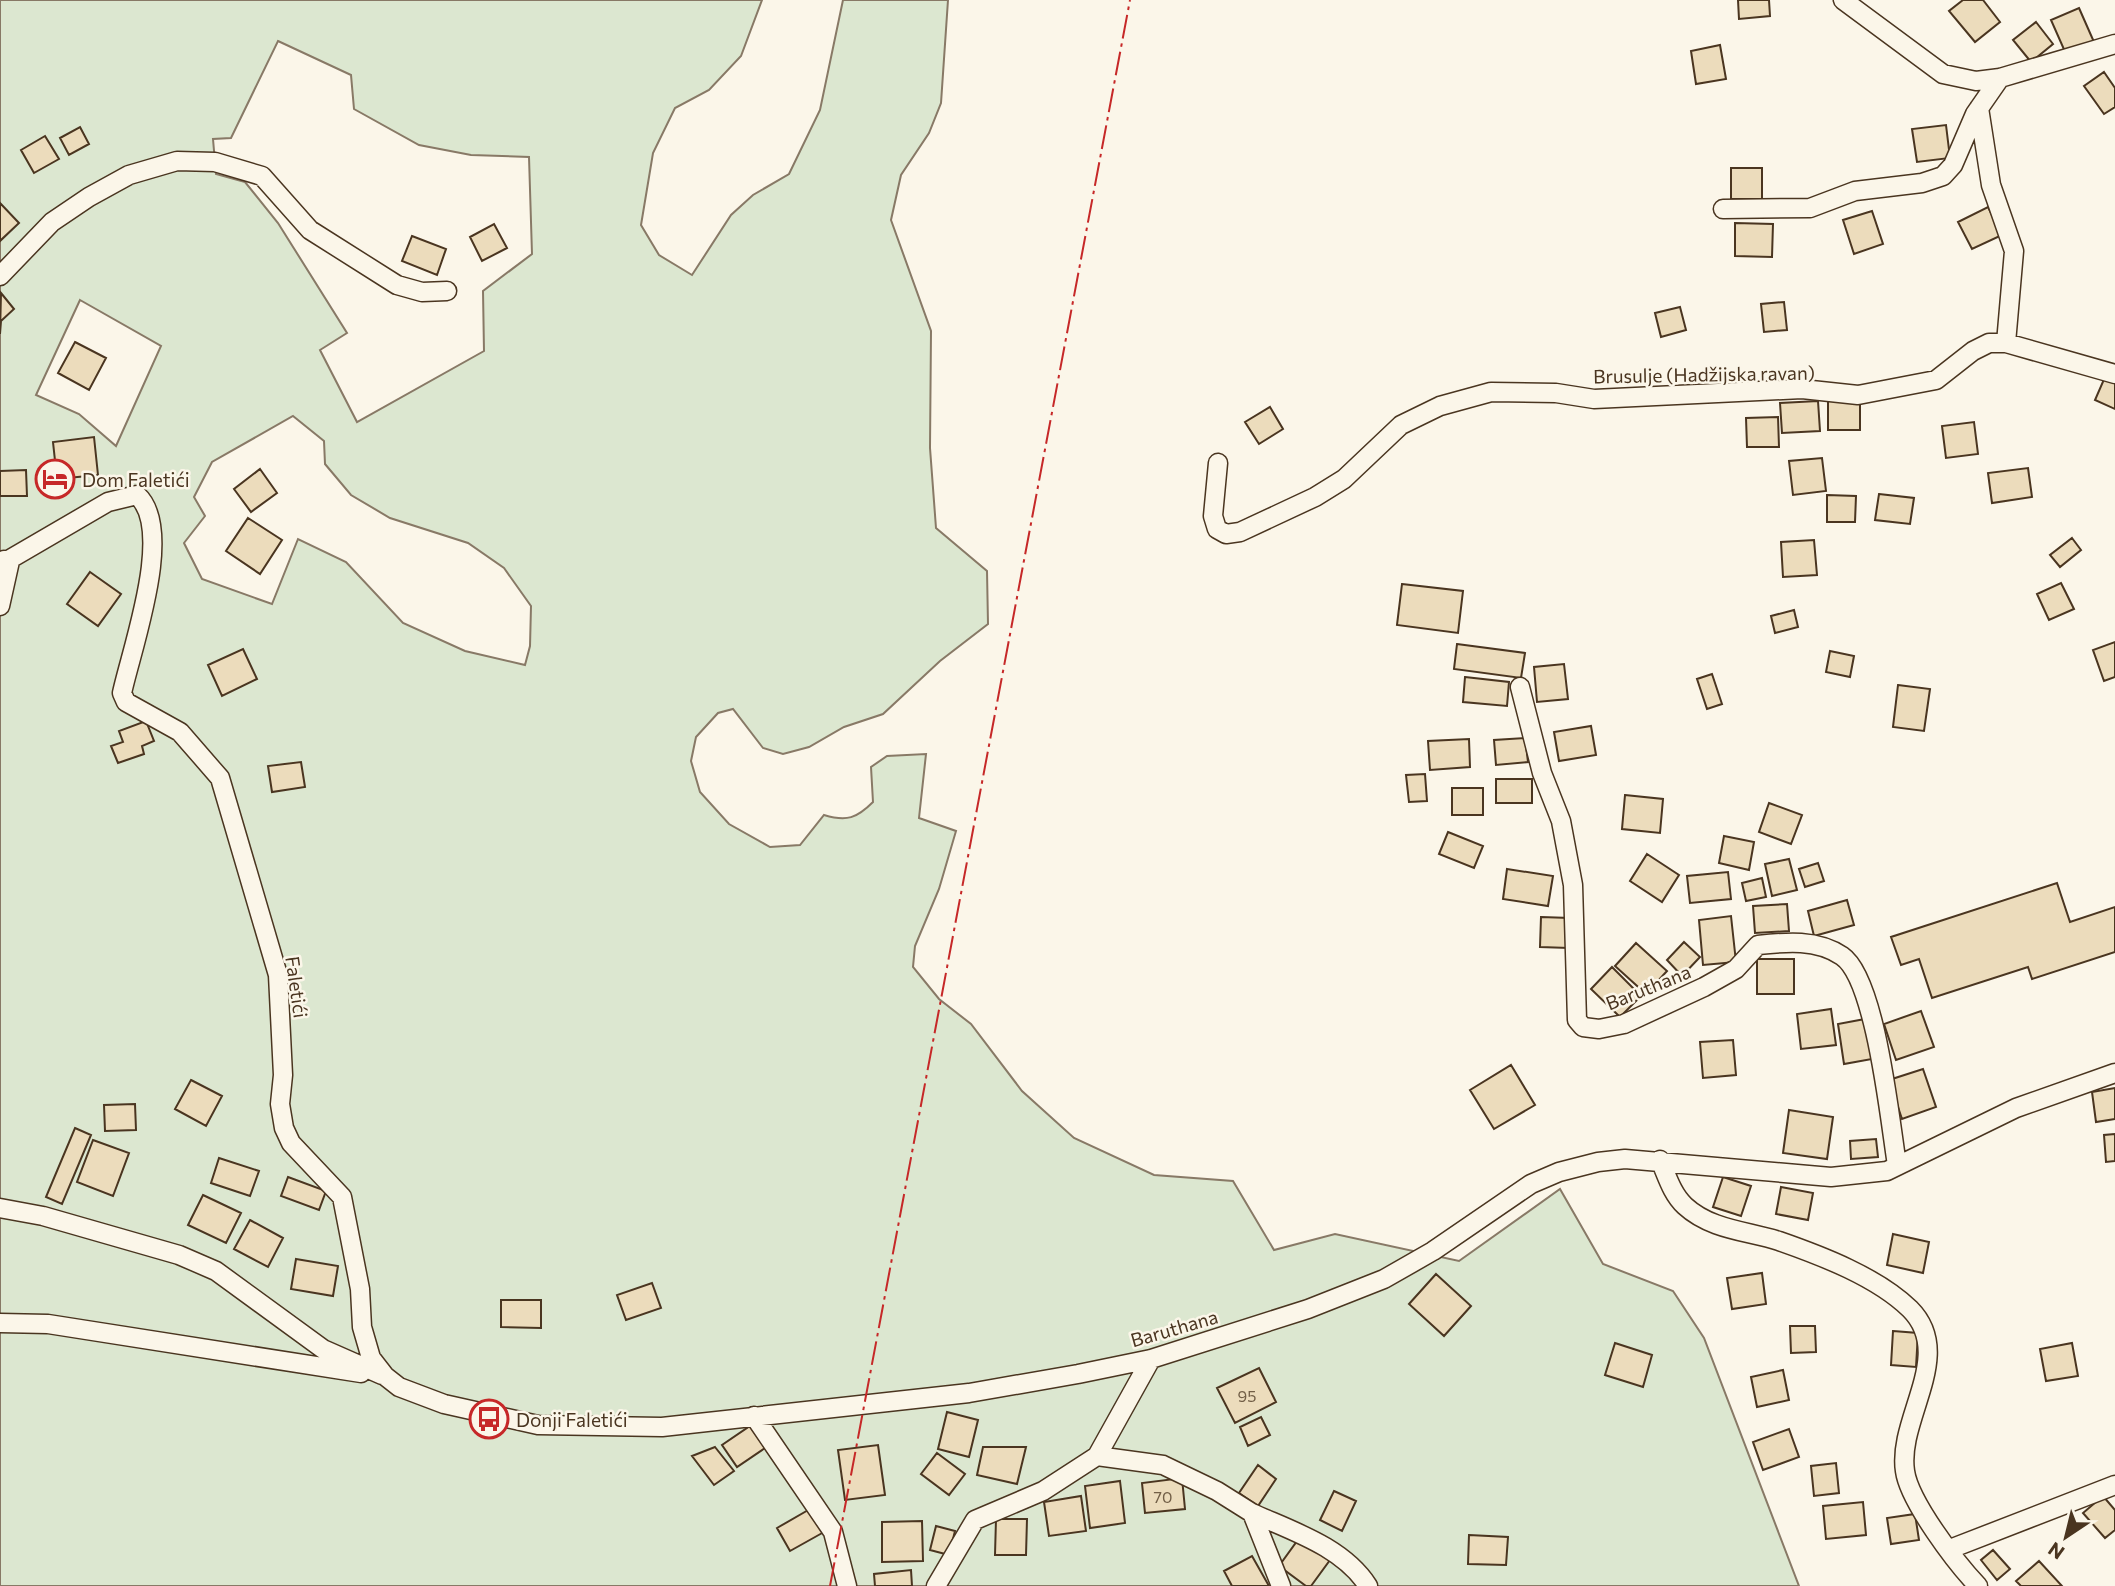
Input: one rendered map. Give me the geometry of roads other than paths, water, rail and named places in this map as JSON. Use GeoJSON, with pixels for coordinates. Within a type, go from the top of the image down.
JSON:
{"type":"FeatureCollection","features":[{"type":"Feature","properties":{"kind":"street"},"geometry":{"type":"LineString","coordinates":[[1843,0],[1943,74],[1976,81],[2000,78],[2104,50],[2115,44]]}},
{"type":"Feature","properties":{"kind":"street"},"geometry":{"type":"LineString","coordinates":[[1723,209],[1811,208],[1855,191],[1932,181],[1943,176],[1953,165],[1979,108],[2000,78]]}},
{"type":"Feature","properties":{"kind":"street"},"geometry":{"type":"LineString","coordinates":[[1979,108],[1991,185],[2014,251],[2006,343]]}},
{"type":"Feature","properties":{"kind":"street"},"geometry":{"type":"LineString","coordinates":[[0,276],[52,222],[129,175],[177,161],[215,162],[261,177],[310,230],[397,285],[422,292],[447,291]]}},
{"type":"Feature","properties":{"kind":"street","name":"Brusulje (Hadžijska ravan)"},"geometry":{"type":"LineString","coordinates":[[1218,463],[1213,516],[1217,529],[1226,534],[1240,532],[1315,498],[1344,479],[1401,425],[1440,405],[1490,392],[1556,393],[1607,400],[1802,389],[1858,395],[1936,380],[1973,351],[1989,343],[2006,343],[2115,374]]}},
{"type":"Feature","properties":{"kind":"street","name":"Faletići"},"geometry":{"type":"LineString","coordinates":[[0,606],[3,562],[108,502],[137,495],[148,504],[154,541],[122,693],[126,702],[180,732],[220,778],[278,975],[283,1074],[280,1104],[284,1128],[291,1143],[342,1197],[360,1289],[362,1327],[371,1358],[385,1376]]}},
{"type":"Feature","properties":{"kind":"street","name":"Baruthana"},"geometry":{"type":"LineString","coordinates":[[1520,687],[1542,773],[1562,821],[1573,885],[1577,1020],[1583,1027],[1591,1028],[1624,1024],[1736,969],[1758,945],[1813,944],[1843,956],[1857,975],[1868,1002],[1897,1166]]}},
{"type":"Feature","properties":{"kind":"street","name":"Baruthana"},"geometry":{"type":"LineString","coordinates":[[385,1376],[399,1387],[444,1404],[538,1425],[662,1427],[969,1393],[1151,1359],[1308,1309],[1384,1279],[1433,1251],[1531,1184],[1559,1172],[1598,1162],[1660,1160],[1831,1177],[1887,1171],[2016,1108],[2115,1073]]}},
{"type":"Feature","properties":{"kind":"street"},"geometry":{"type":"LineString","coordinates":[[1660,1160],[1670,1186],[1684,1205],[1697,1215],[1719,1225],[1777,1241],[1862,1277],[1911,1310],[1926,1332],[1927,1366],[1906,1437],[1905,1471],[1916,1503],[1978,1586]]}},
{"type":"Feature","properties":{"kind":"street"},"geometry":{"type":"LineString","coordinates":[[0,1208],[43,1216],[154,1248],[216,1271],[323,1349],[385,1376]]}},
{"type":"Feature","properties":{"kind":"street"},"geometry":{"type":"LineString","coordinates":[[0,1322],[48,1324],[385,1376]]}},
{"type":"Feature","properties":{"kind":"street"},"geometry":{"type":"LineString","coordinates":[[936,1586],[975,1520],[1043,1491],[1097,1456],[1151,1359]]}},
{"type":"Feature","properties":{"kind":"street"},"geometry":{"type":"LineString","coordinates":[[754,1416],[832,1532],[847,1586]]}},
{"type":"Feature","properties":{"kind":"street"},"geometry":{"type":"LineString","coordinates":[[1097,1456],[1163,1465],[1217,1491],[1252,1513],[1325,1548],[1346,1561],[1368,1586]]}},
{"type":"Feature","properties":{"kind":"street"},"geometry":{"type":"LineString","coordinates":[[1953,1553],[2115,1485]]}},
{"type":"Feature","properties":{"kind":"street"},"geometry":{"type":"LineString","coordinates":[[1252,1513],[1281,1586]]}},
{"type":"Feature","properties":{"kind":"place","name":"Dom Faletići"},"geometry":{"type":"Point","coordinates":[55,479]}},
{"type":"Feature","properties":{"kind":"place","name":"Donji Faletići"},"geometry":{"type":"Point","coordinates":[489,1419]}}]}
